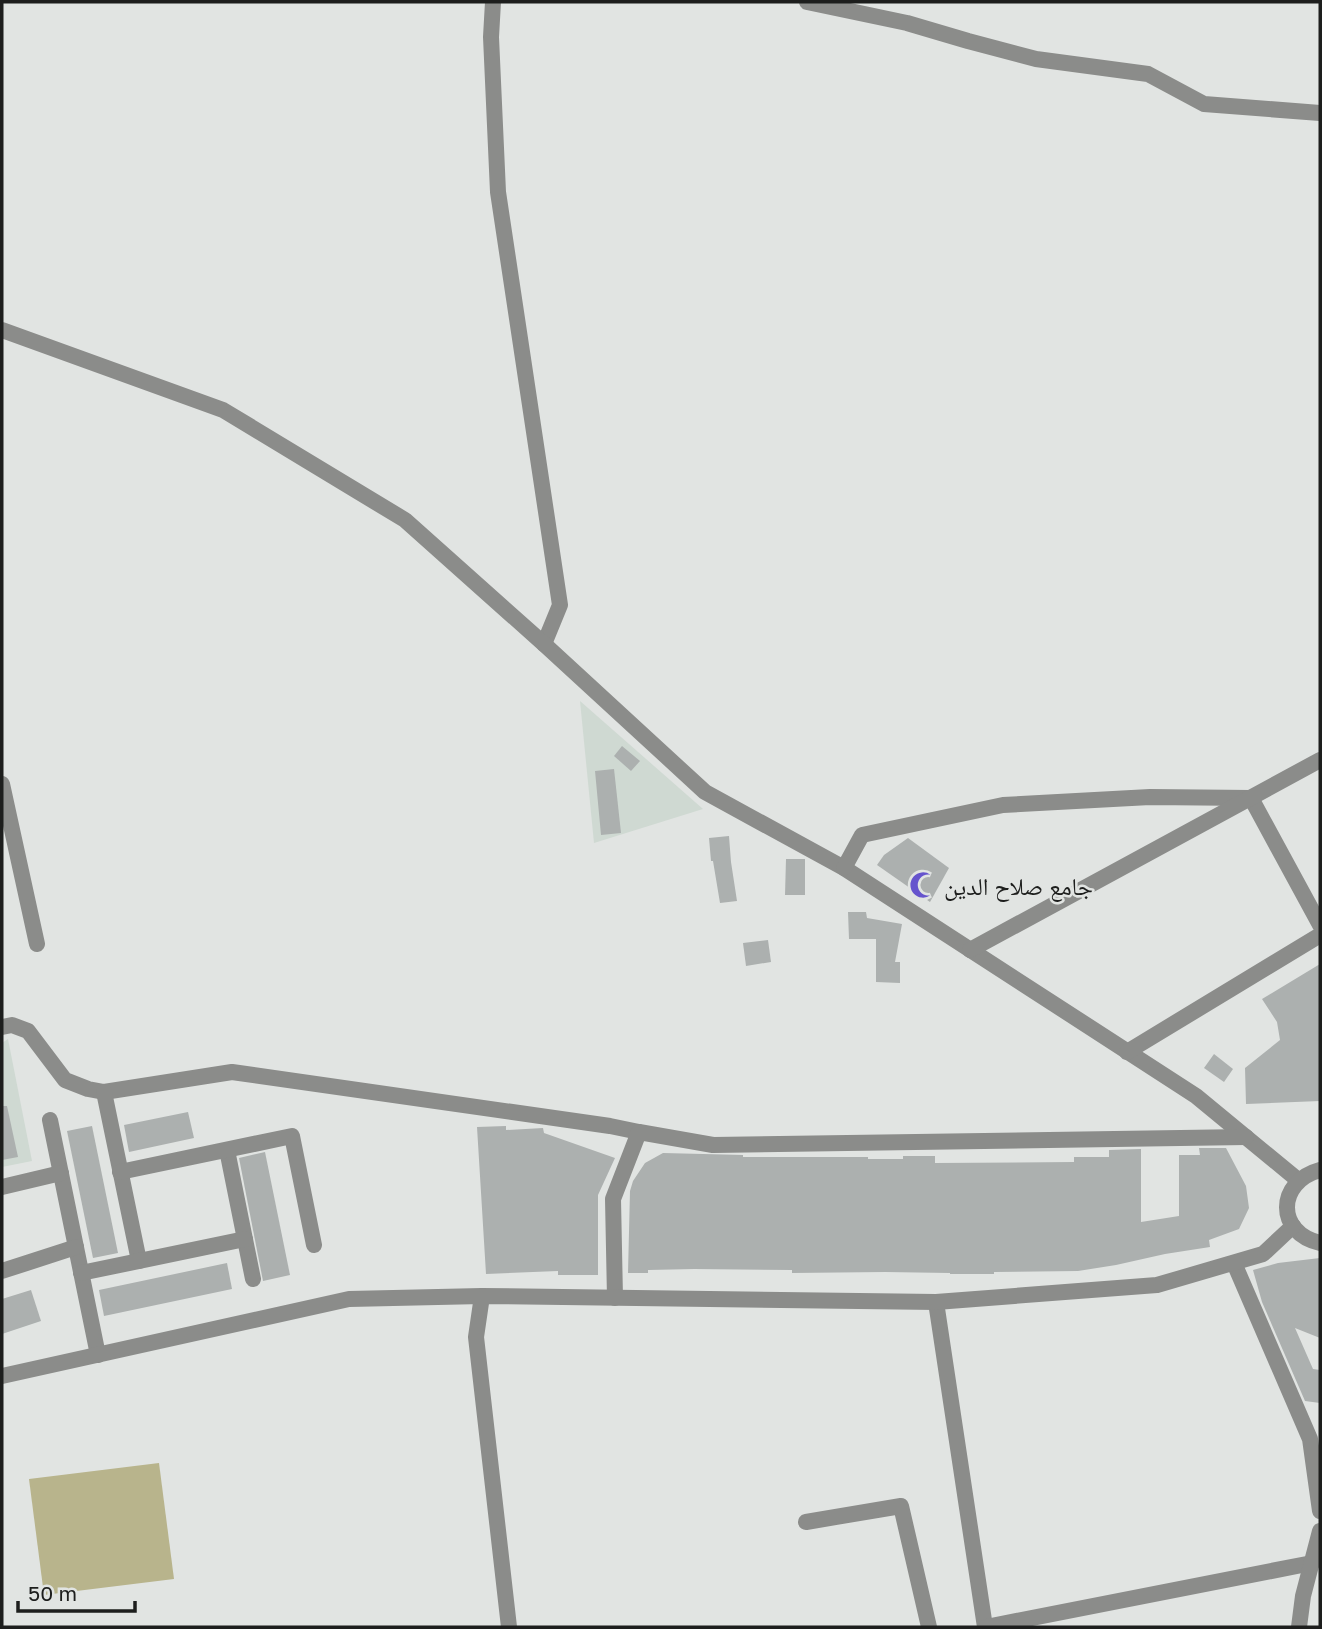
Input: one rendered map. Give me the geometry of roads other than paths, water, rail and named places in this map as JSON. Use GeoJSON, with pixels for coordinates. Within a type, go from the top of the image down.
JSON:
{"type":"FeatureCollection","features":[{"type":"Feature","properties":{"kind":"street"},"geometry":{"type":"LineString","coordinates":[[493,2],[491,37],[498,192],[560,606],[544,644]]}},
{"type":"Feature","properties":{"kind":"street"},"geometry":{"type":"LineString","coordinates":[[807,2],[907,23],[1036,59],[1148,74],[1204,104],[1320,113]]}},
{"type":"Feature","properties":{"kind":"street"},"geometry":{"type":"LineString","coordinates":[[2,330],[223,410],[405,520],[705,792],[844,868],[1196,1096],[1298,1180]]}},
{"type":"Feature","properties":{"kind":"street"},"geometry":{"type":"LineString","coordinates":[[970,950],[1320,761]]}},
{"type":"Feature","properties":{"kind":"street"},"geometry":{"type":"LineString","coordinates":[[2,784],[37,944]]}},
{"type":"Feature","properties":{"kind":"street"},"geometry":{"type":"LineString","coordinates":[[844,868],[862,835],[1003,805],[1150,797],[1251,798]]}},
{"type":"Feature","properties":{"kind":"street"},"geometry":{"type":"LineString","coordinates":[[1251,798],[1320,925]]}},
{"type":"Feature","properties":{"kind":"street"},"geometry":{"type":"LineString","coordinates":[[1127,1052],[1320,935]]}},
{"type":"Feature","properties":{"kind":"street"},"geometry":{"type":"LineString","coordinates":[[2,1027],[12,1025],[28,1031],[65,1080],[104,1092],[232,1072],[610,1126],[713,1145],[1245,1137]]}},
{"type":"Feature","properties":{"kind":"street"},"geometry":{"type":"LineString","coordinates":[[104,1092],[139,1261]]}},
{"type":"Feature","properties":{"kind":"street"},"geometry":{"type":"LineString","coordinates":[[50,1120],[98,1355]]}},
{"type":"Feature","properties":{"kind":"street"},"geometry":{"type":"LineString","coordinates":[[615,1298],[613,1199],[639,1132]]}},
{"type":"Feature","properties":{"kind":"street"},"geometry":{"type":"LineString","coordinates":[[120,1171],[292,1136],[314,1245]]}},
{"type":"Feature","properties":{"kind":"street"},"geometry":{"type":"LineString","coordinates":[[227,1150],[253,1279]]}},
{"type":"Feature","properties":{"kind":"street"},"geometry":{"type":"LineString","coordinates":[[1320,1170],[1298,1180],[1287,1202],[1288,1215],[1300,1235],[1320,1243]]}},
{"type":"Feature","properties":{"kind":"street"},"geometry":{"type":"LineString","coordinates":[[2,1187],[61,1173]]}},
{"type":"Feature","properties":{"kind":"street"},"geometry":{"type":"LineString","coordinates":[[2,1376],[349,1299],[482,1296],[936,1302],[1157,1285],[1263,1254],[1293,1226]]}},
{"type":"Feature","properties":{"kind":"street"},"geometry":{"type":"LineString","coordinates":[[81,1273],[245,1240]]}},
{"type":"Feature","properties":{"kind":"street"},"geometry":{"type":"LineString","coordinates":[[2,1270],[76,1247]]}},
{"type":"Feature","properties":{"kind":"street"},"geometry":{"type":"LineString","coordinates":[[1234,1263],[1310,1439],[1320,1511]]}},
{"type":"Feature","properties":{"kind":"street"},"geometry":{"type":"LineString","coordinates":[[482,1296],[476,1337],[509,1627]]}},
{"type":"Feature","properties":{"kind":"street"},"geometry":{"type":"LineString","coordinates":[[936,1302],[986,1627],[1312,1563]]}},
{"type":"Feature","properties":{"kind":"street"},"geometry":{"type":"LineString","coordinates":[[806,1522],[901,1506],[929,1627]]}},
{"type":"Feature","properties":{"kind":"street"},"geometry":{"type":"LineString","coordinates":[[1299,1627],[1303,1596],[1320,1531]]}},
{"type":"Feature","properties":{"kind":"place","name":"جامع صلاح الدين"},"geometry":{"type":"Point","coordinates":[923,885]}}]}
